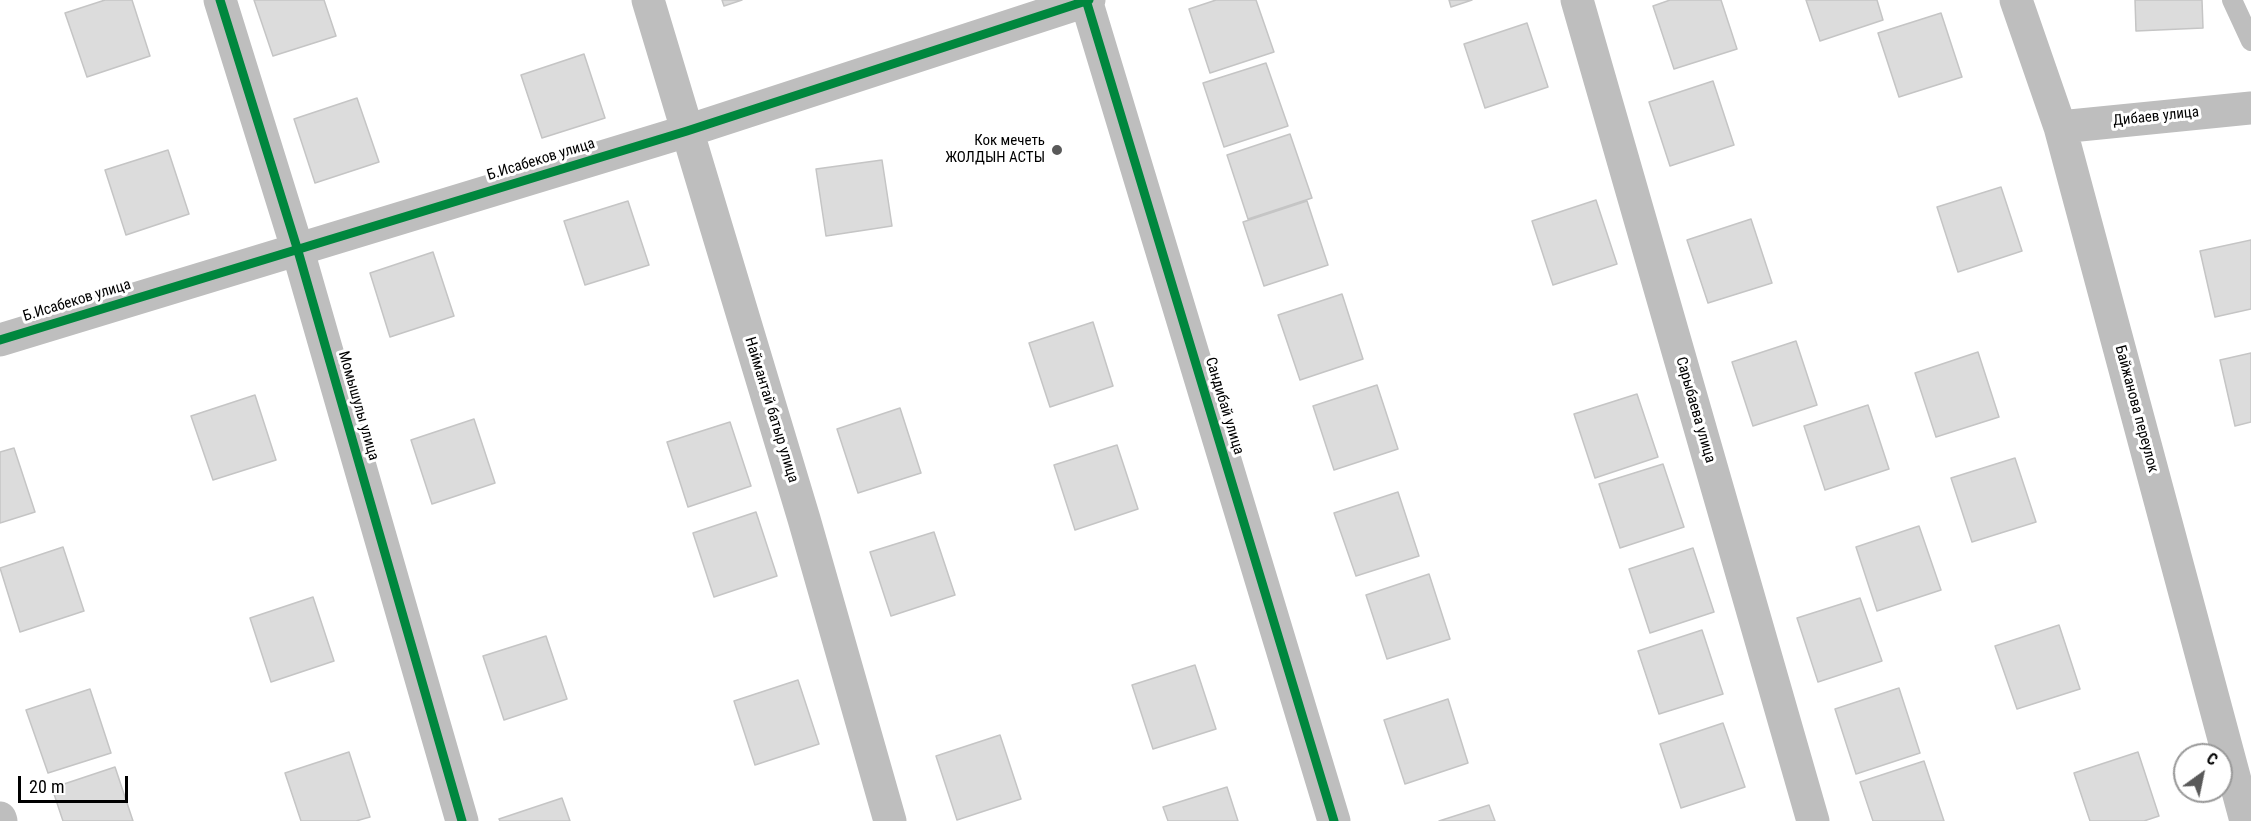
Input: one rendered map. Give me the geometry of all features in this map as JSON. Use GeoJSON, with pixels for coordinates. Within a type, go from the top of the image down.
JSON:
{"type":"FeatureCollection","features":[{"type":"Feature","properties":{"kind":"street","name":"Момышулы улица"},"geometry":{"type":"LineString","coordinates":[[220,0],[298,250],[462,821]]}},
{"type":"Feature","properties":{"kind":"street","name":"Наймантай батыр улица"},"geometry":{"type":"LineString","coordinates":[[648,0],[804,519],[890,821]]}},
{"type":"Feature","properties":{"kind":"street","name":"Б.Исабеков улица"},"geometry":{"type":"LineString","coordinates":[[0,340],[687,131],[1087,0]]}},
{"type":"Feature","properties":{"kind":"street","name":"Сандибай улица"},"geometry":{"type":"LineString","coordinates":[[1087,0],[1334,821]]}},
{"type":"Feature","properties":{"kind":"street","name":"Сарыбаева улица"},"geometry":{"type":"LineString","coordinates":[[1578,0],[1813,821]]}},
{"type":"Feature","properties":{"kind":"street","name":"Байжанова переулок"},"geometry":{"type":"LineString","coordinates":[[2016,0],[2060,127],[2246,821]]}},
{"type":"Feature","properties":{"kind":"street","name":"Дибаев улица"},"geometry":{"type":"LineString","coordinates":[[2060,127],[2251,108]]}},
{"type":"Feature","properties":{"kind":"lane"},"geometry":{"type":"LineString","coordinates":[[2232,0],[2251,41]]}},
{"type":"Feature","properties":{"kind":"building"},"geometry":{"type":"Polygon","coordinates":[[[105,0],[132,0],[150,56],[87,77],[65,13],[105,0]]]}},
{"type":"Feature","properties":{"kind":"building"},"geometry":{"type":"Polygon","coordinates":[[[254,0],[324,0],[336,36],[273,56],[254,0]]]}},
{"type":"Feature","properties":{"kind":"building"},"geometry":{"type":"Polygon","coordinates":[[[722,0],[742,0],[724,6],[722,0]]]}},
{"type":"Feature","properties":{"kind":"building"},"geometry":{"type":"Polygon","coordinates":[[[1216,0],[1256,0],[1274,52],[1210,73],[1189,9],[1216,0]]]}},
{"type":"Feature","properties":{"kind":"building"},"geometry":{"type":"Polygon","coordinates":[[[1449,0],[1472,0],[1451,7],[1449,0]]]}},
{"type":"Feature","properties":{"kind":"building"},"geometry":{"type":"Polygon","coordinates":[[[1670,0],[1721,0],[1737,49],[1674,69],[1653,6],[1670,0]]]}},
{"type":"Feature","properties":{"kind":"building"},"geometry":{"type":"Polygon","coordinates":[[[1806,0],[1877,0],[1883,20],[1820,41],[1806,0]]]}},
{"type":"Feature","properties":{"kind":"building"},"geometry":{"type":"Polygon","coordinates":[[[2135,0],[2202,0],[2203,28],[2136,31],[2135,0]]]}},
{"type":"Feature","properties":{"kind":"building"},"geometry":{"type":"Polygon","coordinates":[[[1941,13],[1962,77],[1899,97],[1878,33],[1941,13]]]}},
{"type":"Feature","properties":{"kind":"building"},"geometry":{"type":"Polygon","coordinates":[[[1527,23],[1548,87],[1485,108],[1464,44],[1527,23]]]}},
{"type":"Feature","properties":{"kind":"building"},"geometry":{"type":"Polygon","coordinates":[[[584,54],[605,118],[542,138],[521,75],[584,54]]]}},
{"type":"Feature","properties":{"kind":"building"},"geometry":{"type":"Polygon","coordinates":[[[1266,63],[1288,126],[1224,147],[1203,83],[1266,63]]]}},
{"type":"Feature","properties":{"kind":"building"},"geometry":{"type":"Polygon","coordinates":[[[1713,81],[1734,145],[1670,166],[1649,102],[1713,81]]]}},
{"type":"Feature","properties":{"kind":"building"},"geometry":{"type":"Polygon","coordinates":[[[357,98],[379,162],[315,183],[294,119],[357,98]]]}},
{"type":"Feature","properties":{"kind":"building"},"geometry":{"type":"Polygon","coordinates":[[[1290,134],[1312,198],[1248,219],[1227,155],[1290,134]]]}},
{"type":"Feature","properties":{"kind":"building"},"geometry":{"type":"Polygon","coordinates":[[[168,150],[189,214],[126,235],[105,170],[168,150]]]}},
{"type":"Feature","properties":{"kind":"building"},"geometry":{"type":"Polygon","coordinates":[[[882,160],[892,226],[826,236],[816,169],[882,160]]]}},
{"type":"Feature","properties":{"kind":"building"},"geometry":{"type":"Polygon","coordinates":[[[2001,187],[2022,251],[1958,272],[1937,207],[2001,187]]]}},
{"type":"Feature","properties":{"kind":"building"},"geometry":{"type":"Polygon","coordinates":[[[1596,200],[1617,264],[1553,285],[1532,221],[1596,200]]]}},
{"type":"Feature","properties":{"kind":"building"},"geometry":{"type":"Polygon","coordinates":[[[628,201],[649,265],[585,285],[564,221],[628,201]]]}},
{"type":"Feature","properties":{"kind":"building"},"geometry":{"type":"Polygon","coordinates":[[[1307,201],[1328,265],[1264,286],[1243,222],[1307,201]]]}},
{"type":"Feature","properties":{"kind":"building"},"geometry":{"type":"Polygon","coordinates":[[[1751,219],[1772,283],[1708,303],[1687,240],[1751,219]]]}},
{"type":"Feature","properties":{"kind":"building"},"geometry":{"type":"Polygon","coordinates":[[[2251,240],[2251,309],[2215,317],[2200,251],[2251,240]]]}},
{"type":"Feature","properties":{"kind":"building"},"geometry":{"type":"Polygon","coordinates":[[[433,252],[454,316],[390,337],[370,273],[433,252]]]}},
{"type":"Feature","properties":{"kind":"building"},"geometry":{"type":"Polygon","coordinates":[[[1342,294],[1363,359],[1300,380],[1278,315],[1342,294]]]}},
{"type":"Feature","properties":{"kind":"building"},"geometry":{"type":"Polygon","coordinates":[[[1093,322],[1113,386],[1050,407],[1029,343],[1093,322]]]}},
{"type":"Feature","properties":{"kind":"building"},"geometry":{"type":"Polygon","coordinates":[[[1796,341],[1817,405],[1753,426],[1732,362],[1796,341]]]}},
{"type":"Feature","properties":{"kind":"building"},"geometry":{"type":"Polygon","coordinates":[[[1978,352],[1999,417],[1936,437],[1915,373],[1978,352]]]}},
{"type":"Feature","properties":{"kind":"building"},"geometry":{"type":"Polygon","coordinates":[[[2251,353],[2251,422],[2235,426],[2220,360],[2251,353]]]}},
{"type":"Feature","properties":{"kind":"building"},"geometry":{"type":"Polygon","coordinates":[[[1377,385],[1398,449],[1334,470],[1313,406],[1377,385]]]}},
{"type":"Feature","properties":{"kind":"building"},"geometry":{"type":"Polygon","coordinates":[[[1637,394],[1658,457],[1595,478],[1574,414],[1637,394]]]}},
{"type":"Feature","properties":{"kind":"building"},"geometry":{"type":"Polygon","coordinates":[[[255,395],[276,460],[213,480],[191,416],[255,395]]]}},
{"type":"Feature","properties":{"kind":"building"},"geometry":{"type":"Polygon","coordinates":[[[1868,405],[1889,469],[1825,490],[1804,426],[1868,405]]]}},
{"type":"Feature","properties":{"kind":"building"},"geometry":{"type":"Polygon","coordinates":[[[900,408],[921,473],[858,493],[837,429],[900,408]]]}},
{"type":"Feature","properties":{"kind":"building"},"geometry":{"type":"Polygon","coordinates":[[[474,419],[495,483],[432,504],[411,440],[474,419]]]}},
{"type":"Feature","properties":{"kind":"building"},"geometry":{"type":"Polygon","coordinates":[[[730,422],[751,486],[688,507],[667,442],[730,422]]]}},
{"type":"Feature","properties":{"kind":"building"},"geometry":{"type":"Polygon","coordinates":[[[1117,445],[1138,509],[1075,530],[1054,465],[1117,445]]]}},
{"type":"Feature","properties":{"kind":"building"},"geometry":{"type":"Polygon","coordinates":[[[14,448],[35,512],[0,523],[0,452],[14,448]]]}},
{"type":"Feature","properties":{"kind":"building"},"geometry":{"type":"Polygon","coordinates":[[[2015,458],[2036,522],[1972,542],[1951,478],[2015,458]]]}},
{"type":"Feature","properties":{"kind":"building"},"geometry":{"type":"Polygon","coordinates":[[[1663,464],[1684,527],[1620,548],[1599,484],[1663,464]]]}},
{"type":"Feature","properties":{"kind":"building"},"geometry":{"type":"Polygon","coordinates":[[[1398,492],[1419,556],[1356,576],[1334,513],[1398,492]]]}},
{"type":"Feature","properties":{"kind":"building"},"geometry":{"type":"Polygon","coordinates":[[[756,512],[777,576],[714,597],[693,533],[756,512]]]}},
{"type":"Feature","properties":{"kind":"building"},"geometry":{"type":"Polygon","coordinates":[[[1919,526],[1941,590],[1877,611],[1856,547],[1919,526]]]}},
{"type":"Feature","properties":{"kind":"building"},"geometry":{"type":"Polygon","coordinates":[[[934,532],[955,595],[891,616],[870,552],[934,532]]]}},
{"type":"Feature","properties":{"kind":"building"},"geometry":{"type":"Polygon","coordinates":[[[63,547],[84,611],[20,632],[0,568],[63,547]]]}},
{"type":"Feature","properties":{"kind":"building"},"geometry":{"type":"Polygon","coordinates":[[[1693,548],[1714,612],[1650,633],[1629,569],[1693,548]]]}},
{"type":"Feature","properties":{"kind":"building"},"geometry":{"type":"Polygon","coordinates":[[[1429,574],[1450,639],[1387,659],[1366,595],[1429,574]]]}},
{"type":"Feature","properties":{"kind":"building"},"geometry":{"type":"Polygon","coordinates":[[[313,597],[334,661],[271,682],[250,618],[313,597]]]}},
{"type":"Feature","properties":{"kind":"building"},"geometry":{"type":"Polygon","coordinates":[[[1860,598],[1882,661],[1818,682],[1797,618],[1860,598]]]}},
{"type":"Feature","properties":{"kind":"building"},"geometry":{"type":"Polygon","coordinates":[[[2059,625],[2080,689],[2017,709],[1995,646],[2059,625]]]}},
{"type":"Feature","properties":{"kind":"building"},"geometry":{"type":"Polygon","coordinates":[[[1702,630],[1723,694],[1659,714],[1638,651],[1702,630]]]}},
{"type":"Feature","properties":{"kind":"building"},"geometry":{"type":"Polygon","coordinates":[[[546,636],[567,699],[504,720],[483,656],[546,636]]]}},
{"type":"Feature","properties":{"kind":"building"},"geometry":{"type":"Polygon","coordinates":[[[1195,665],[1216,729],[1153,749],[1132,685],[1195,665]]]}},
{"type":"Feature","properties":{"kind":"building"},"geometry":{"type":"Polygon","coordinates":[[[798,680],[819,744],[755,765],[734,701],[798,680]]]}},
{"type":"Feature","properties":{"kind":"building"},"geometry":{"type":"Polygon","coordinates":[[[1899,688],[1920,753],[1856,774],[1835,709],[1899,688]]]}},
{"type":"Feature","properties":{"kind":"building"},"geometry":{"type":"Polygon","coordinates":[[[90,689],[111,753],[48,773],[26,710],[90,689]]]}},
{"type":"Feature","properties":{"kind":"building"},"geometry":{"type":"Polygon","coordinates":[[[1448,699],[1468,763],[1405,784],[1384,720],[1448,699]]]}},
{"type":"Feature","properties":{"kind":"building"},"geometry":{"type":"Polygon","coordinates":[[[1723,723],[1745,787],[1681,808],[1660,744],[1723,723]]]}},
{"type":"Feature","properties":{"kind":"building"},"geometry":{"type":"Polygon","coordinates":[[[1000,735],[1021,799],[957,820],[936,756],[1000,735]]]}},
{"type":"Feature","properties":{"kind":"building"},"geometry":{"type":"Polygon","coordinates":[[[349,752],[370,817],[356,821],[301,821],[285,773],[349,752]]]}},
{"type":"Feature","properties":{"kind":"building"},"geometry":{"type":"Polygon","coordinates":[[[2138,752],[2159,816],[2144,821],[2090,821],[2074,773],[2138,752]]]}},
{"type":"Feature","properties":{"kind":"building"},"geometry":{"type":"Polygon","coordinates":[[[1924,761],[1944,821],[1873,821],[1860,782],[1924,761]]]}},
{"type":"Feature","properties":{"kind":"building"},"geometry":{"type":"Polygon","coordinates":[[[115,767],[133,821],[63,821],[52,788],[115,767]]]}},
{"type":"Feature","properties":{"kind":"building"},"geometry":{"type":"Polygon","coordinates":[[[1227,787],[1238,821],[1168,821],[1163,807],[1227,787]]]}},
{"type":"Feature","properties":{"kind":"building"},"geometry":{"type":"Polygon","coordinates":[[[562,798],[570,821],[500,821],[499,819],[562,798]]]}},
{"type":"Feature","properties":{"kind":"building"},"geometry":{"type":"Polygon","coordinates":[[[1489,805],[1495,821],[1439,821],[1489,805]]]}},
{"type":"Feature","properties":{"kind":"cycle path"},"geometry":{"type":"LineString","coordinates":[[220,0],[298,251],[462,821]]}},
{"type":"Feature","properties":{"kind":"cycle path"},"geometry":{"type":"LineString","coordinates":[[1086,0],[1334,821]]}},
{"type":"Feature","properties":{"kind":"cycle path"},"geometry":{"type":"LineString","coordinates":[[0,340],[687,131],[1089,0]]}},
{"type":"Feature","properties":{"kind":"place","name":"Кок мечеть ЖОЛДЫН АСТЫ"},"geometry":{"type":"Point","coordinates":[1057,150]}}]}
